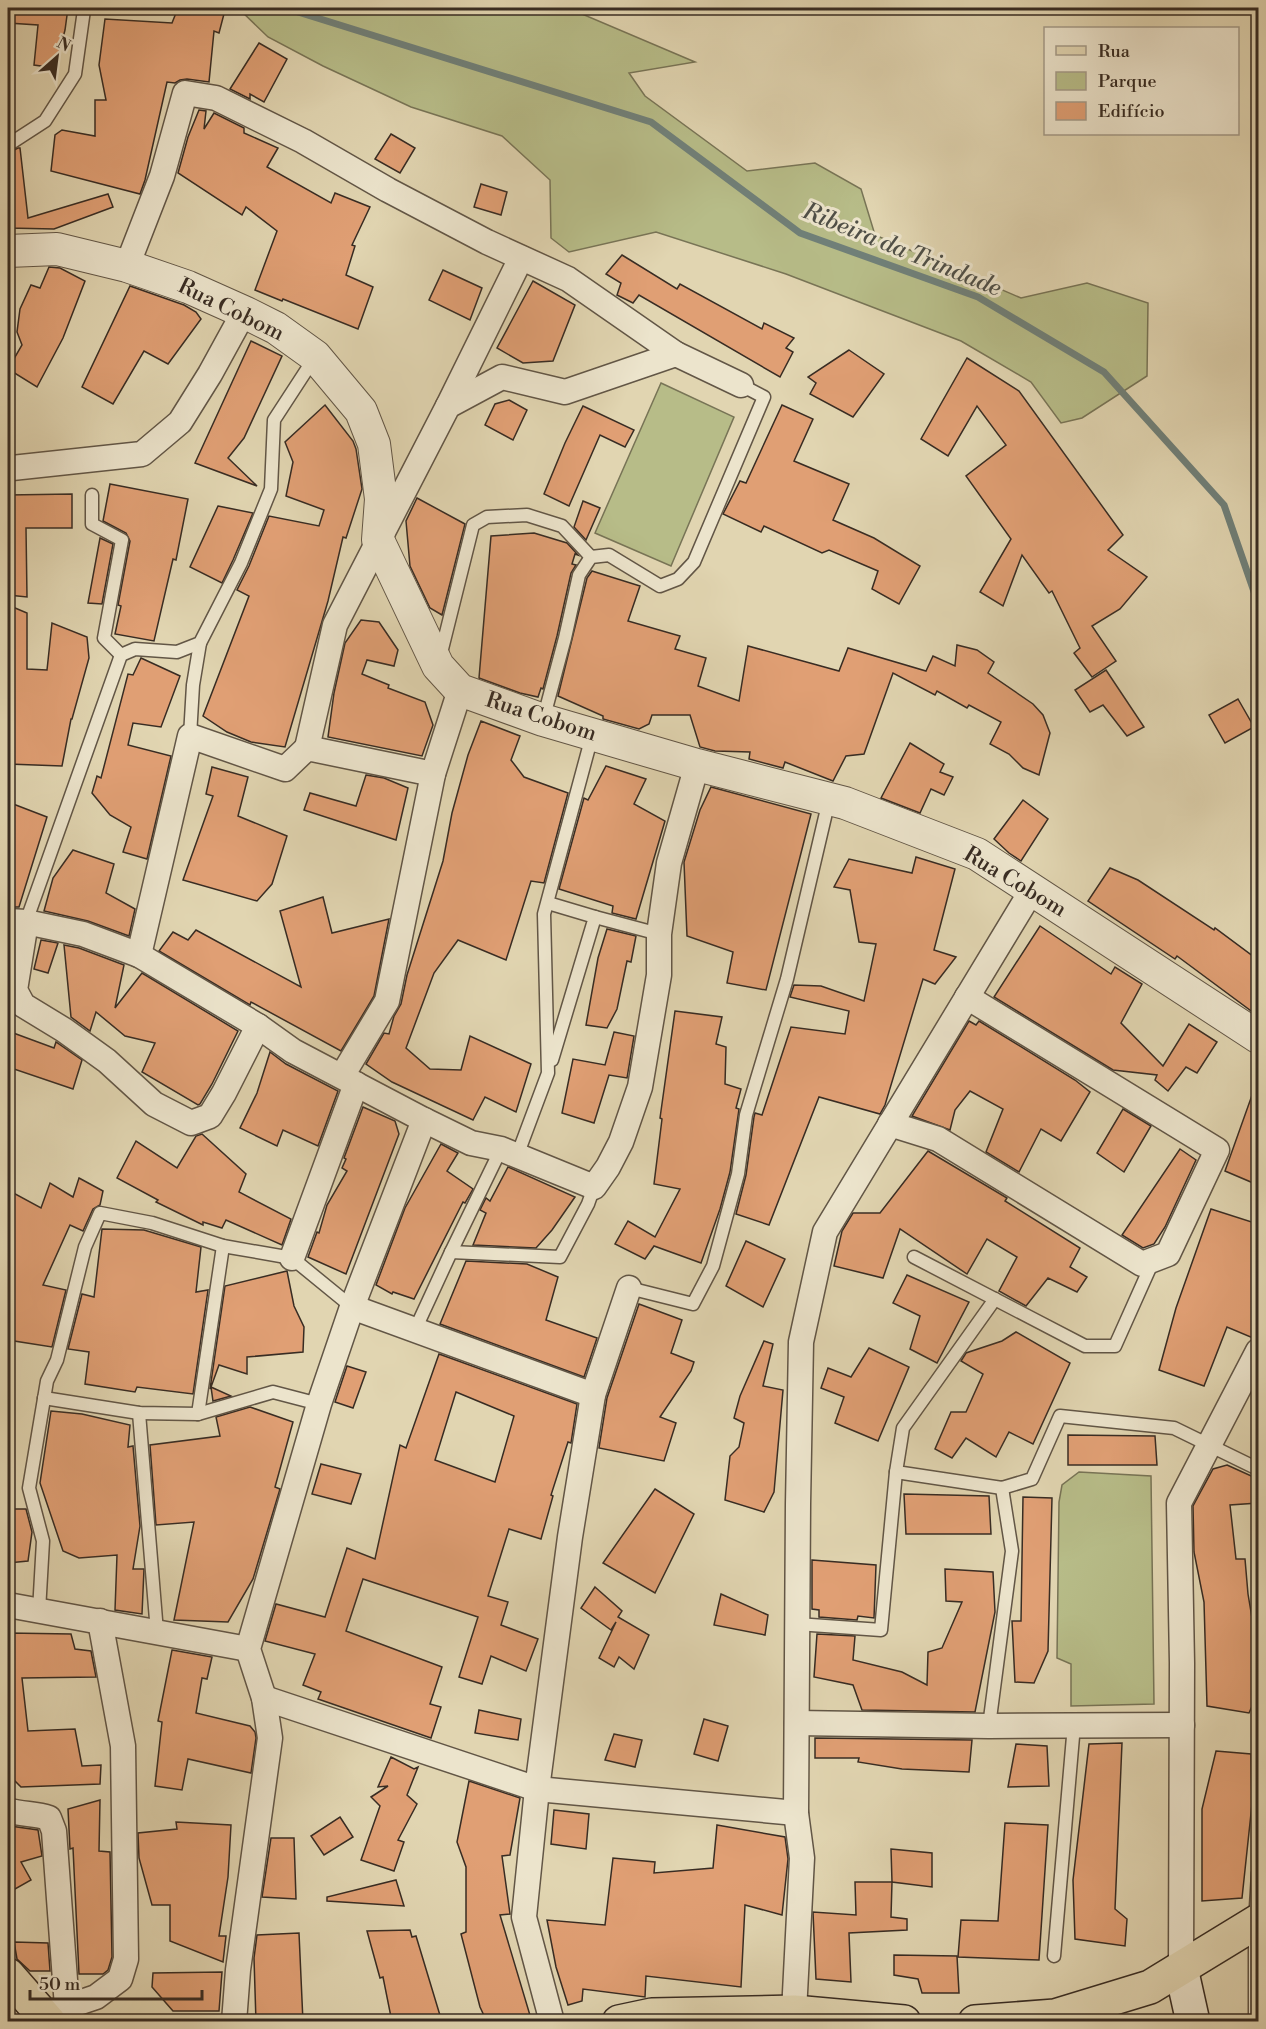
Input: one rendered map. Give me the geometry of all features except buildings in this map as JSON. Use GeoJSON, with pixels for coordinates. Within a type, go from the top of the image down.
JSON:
{"type":"FeatureCollection","features":[{"type":"Feature","properties":{"kind":"main road"},"geometry":{"type":"LineString","coordinates":[[975,2022],[1055,2016],[1150,1987],[1257,1922]]}},
{"type":"Feature","properties":{"kind":"main road"},"geometry":{"type":"LineString","coordinates":[[1181,1968],[1193,2022]]}},
{"type":"Feature","properties":{"kind":"main road"},"geometry":{"type":"LineString","coordinates":[[8,1975],[53,2015]]}},
{"type":"Feature","properties":{"kind":"main road"},"geometry":{"type":"LineString","coordinates":[[620,2022],[652,2015],[793,2017],[904,2022]]}},
{"type":"Feature","properties":{"kind":"street"},"geometry":{"type":"LineString","coordinates":[[128,266],[162,176],[185,93],[216,98],[303,141],[487,242],[568,279],[676,354],[741,385]]}},
{"type":"Feature","properties":{"kind":"street","name":"Rua Cobom"},"geometry":{"type":"LineString","coordinates":[[8,250],[57,249],[128,266],[188,287],[244,312],[276,328],[315,356],[361,411],[374,444],[381,499],[378,540],[438,666],[460,690],[592,735],[697,765],[829,798],[976,854],[1258,1037]]}},
{"type":"Feature","properties":{"kind":"street"},"geometry":{"type":"LineString","coordinates":[[139,955],[190,736],[285,769],[307,748],[334,625],[448,406],[521,258]]}},
{"type":"Feature","properties":{"kind":"street"},"geometry":{"type":"LineString","coordinates":[[8,470],[142,454],[180,422],[244,312]]}},
{"type":"Feature","properties":{"kind":"street"},"geometry":{"type":"LineString","coordinates":[[448,406],[502,377],[565,392],[676,354]]}},
{"type":"Feature","properties":{"kind":"street"},"geometry":{"type":"LineString","coordinates":[[292,1258],[349,1080],[387,1000],[433,774],[460,690]]}},
{"type":"Feature","properties":{"kind":"street"},"geometry":{"type":"LineString","coordinates":[[307,748],[433,774]]}},
{"type":"Feature","properties":{"kind":"street"},"geometry":{"type":"LineString","coordinates":[[258,1026],[224,1094],[210,1116],[191,1123],[154,1104],[107,1061],[64,1030],[23,1005],[15,990],[17,922],[83,934],[139,955],[258,1026],[292,1051],[424,1120],[471,1143],[509,1153],[594,1187],[621,1142],[640,1087],[659,975],[659,934],[669,863],[697,765]]}},
{"type":"Feature","properties":{"kind":"street"},"geometry":{"type":"LineString","coordinates":[[793,2017],[802,1858],[796,1813],[801,1342],[825,1232],[1032,890]]}},
{"type":"Feature","properties":{"kind":"street"},"geometry":{"type":"LineString","coordinates":[[890,1124],[938,1139],[1142,1264],[1168,1254],[1217,1150],[967,997]]}},
{"type":"Feature","properties":{"kind":"street"},"geometry":{"type":"LineString","coordinates":[[234,2022],[238,1970],[270,1738],[264,1698],[248,1649],[319,1404],[352,1307],[424,1120]]}},
{"type":"Feature","properties":{"kind":"street"},"geometry":{"type":"LineString","coordinates":[[552,2022],[524,1917],[537,1789],[570,1537],[593,1395],[629,1288]]}},
{"type":"Feature","properties":{"kind":"street"},"geometry":{"type":"LineString","coordinates":[[352,1307],[593,1395]]}},
{"type":"Feature","properties":{"kind":"street"},"geometry":{"type":"LineString","coordinates":[[1181,1968],[1182,1725],[1179,1503],[1258,1351]]}},
{"type":"Feature","properties":{"kind":"street"},"geometry":{"type":"LineString","coordinates":[[8,1605],[248,1649]]}},
{"type":"Feature","properties":{"kind":"street"},"geometry":{"type":"LineString","coordinates":[[8,1810],[15,1813],[36,1813],[49,1818],[54,1831],[53,2015],[96,1997],[120,1979],[126,1959],[123,1746],[100,1622]]}},
{"type":"Feature","properties":{"kind":"street"},"geometry":{"type":"LineString","coordinates":[[264,1698],[537,1789],[796,1813]]}},
{"type":"Feature","properties":{"kind":"street"},"geometry":{"type":"LineString","coordinates":[[797,1723],[989,1726],[1182,1725]]}},
{"type":"Feature","properties":{"kind":"lane"},"geometry":{"type":"LineString","coordinates":[[8,145],[45,121],[75,74],[84,10]]}},
{"type":"Feature","properties":{"kind":"lane"},"geometry":{"type":"LineString","coordinates":[[190,736],[193,685],[200,643],[241,563],[271,489],[274,420],[315,356]]}},
{"type":"Feature","properties":{"kind":"lane"},"geometry":{"type":"LineString","coordinates":[[543,720],[579,575],[591,557],[609,555],[660,586],[678,579],[694,562],[764,397],[741,385]]}},
{"type":"Feature","properties":{"kind":"lane"},"geometry":{"type":"LineString","coordinates":[[92,495],[92,524],[122,540],[104,638],[121,655]]}},
{"type":"Feature","properties":{"kind":"lane"},"geometry":{"type":"LineString","coordinates":[[438,666],[473,525],[487,517],[527,515],[562,526],[591,557]]}},
{"type":"Feature","properties":{"kind":"lane"},"geometry":{"type":"LineString","coordinates":[[17,922],[121,655],[135,649],[177,652],[200,643]]}},
{"type":"Feature","properties":{"kind":"lane"},"geometry":{"type":"LineString","coordinates":[[548,1073],[544,914],[592,735]]}},
{"type":"Feature","properties":{"kind":"lane"},"geometry":{"type":"LineString","coordinates":[[629,1288],[693,1304],[713,1266],[738,1174],[746,1115],[787,979],[829,798]]}},
{"type":"Feature","properties":{"kind":"lane"},"geometry":{"type":"LineString","coordinates":[[548,903],[659,934]]}},
{"type":"Feature","properties":{"kind":"lane"},"geometry":{"type":"LineString","coordinates":[[415,1330],[452,1252],[509,1153],[548,1073],[595,917]]}},
{"type":"Feature","properties":{"kind":"lane"},"geometry":{"type":"LineString","coordinates":[[452,1252],[560,1257],[588,1204],[594,1187]]}},
{"type":"Feature","properties":{"kind":"lane"},"geometry":{"type":"LineString","coordinates":[[39,1611],[43,1541],[29,1488],[47,1381],[57,1360],[85,1247],[100,1213],[152,1223],[224,1246],[292,1258],[352,1307]]}},
{"type":"Feature","properties":{"kind":"lane"},"geometry":{"type":"LineString","coordinates":[[198,1414],[224,1246]]}},
{"type":"Feature","properties":{"kind":"lane"},"geometry":{"type":"LineString","coordinates":[[914,1257],[1085,1346],[1115,1346],[1154,1260]]}},
{"type":"Feature","properties":{"kind":"lane"},"geometry":{"type":"LineString","coordinates":[[797,1624],[881,1630],[896,1472],[903,1428],[994,1299]]}},
{"type":"Feature","properties":{"kind":"lane"},"geometry":{"type":"LineString","coordinates":[[44,1398],[139,1413],[198,1414],[273,1392],[319,1404]]}},
{"type":"Feature","properties":{"kind":"lane"},"geometry":{"type":"LineString","coordinates":[[139,1413],[157,1632]]}},
{"type":"Feature","properties":{"kind":"lane"},"geometry":{"type":"LineString","coordinates":[[896,1472],[1002,1488],[1032,1479],[1060,1416],[1174,1428],[1258,1469]]}},
{"type":"Feature","properties":{"kind":"lane"},"geometry":{"type":"LineString","coordinates":[[989,1726],[1012,1551],[1002,1488]]}},
{"type":"Feature","properties":{"kind":"lane"},"geometry":{"type":"LineString","coordinates":[[1054,1956],[1074,1725]]}},
{"type":"Feature","properties":{"kind":"lane"},"geometry":{"type":"LineString","coordinates":[[1255,2022],[1258,1873]]}},
{"type":"Feature","properties":{"kind":"green space"},"geometry":{"type":"Polygon","coordinates":[[[238,8],[568,8],[695,62],[629,73],[645,96],[747,171],[815,163],[861,189],[875,235],[1021,298],[1087,283],[1148,303],[1147,376],[1082,418],[1061,423],[1031,382],[961,341],[786,274],[656,232],[569,252],[551,238],[550,180],[502,136],[411,107],[323,66],[268,37],[238,8]]]}},
{"type":"Feature","properties":{"kind":"green space"},"geometry":{"type":"Polygon","coordinates":[[[661,383],[734,417],[671,566],[595,533],[661,383]]]}},
{"type":"Feature","properties":{"kind":"green space"},"geometry":{"type":"Polygon","coordinates":[[[1079,1472],[1151,1476],[1154,1704],[1071,1706],[1071,1664],[1057,1658],[1059,1502],[1062,1485],[1079,1472]]]}},
{"type":"Feature","properties":{"kind":"waterway","name":"Ribeira da Trindade"},"geometry":{"type":"LineString","coordinates":[[296,8],[298,12],[651,122],[800,233],[978,297],[1104,372],[1224,505],[1258,603]]}}]}
